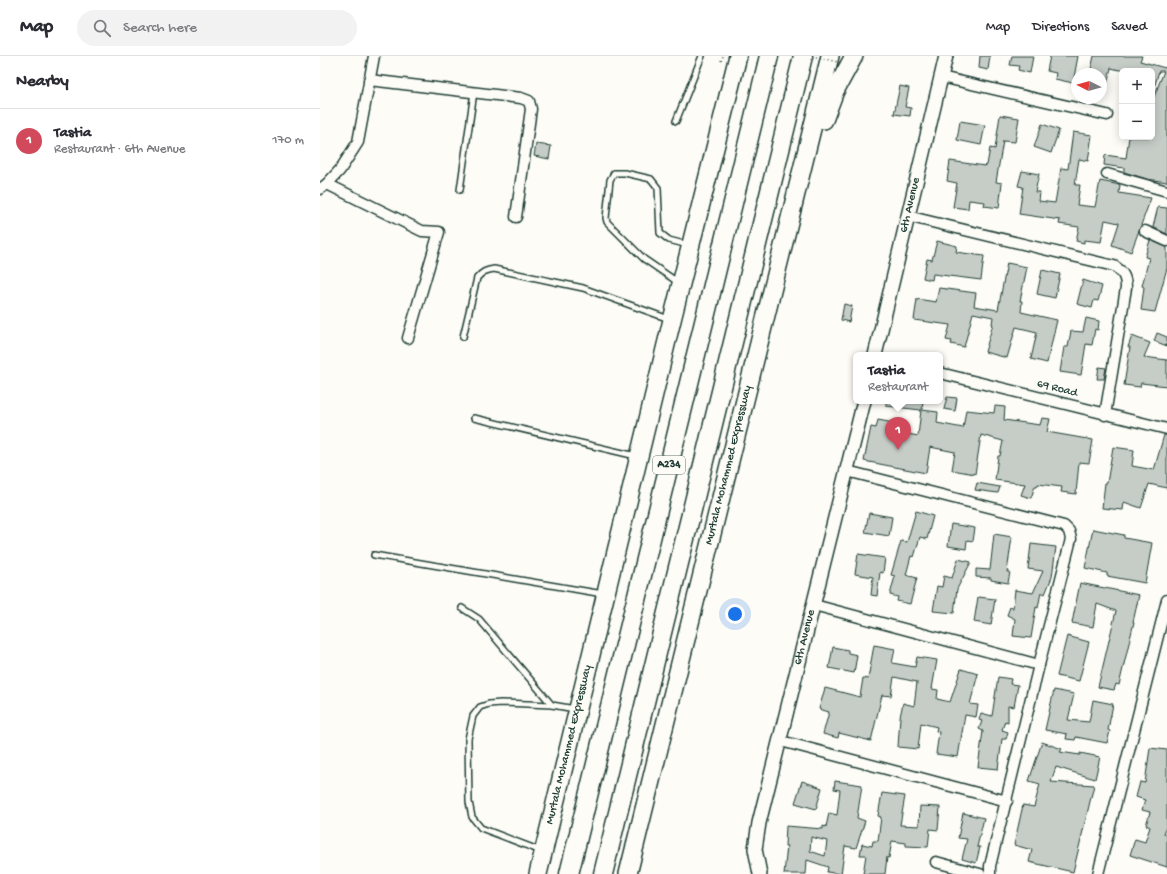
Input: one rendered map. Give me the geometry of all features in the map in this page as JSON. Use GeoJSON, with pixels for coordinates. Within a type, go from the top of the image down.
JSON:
{"type":"FeatureCollection","features":[{"type":"Feature","properties":{"kind":"highway","name":"Murtala Mohammed Expressway"},"geometry":{"type":"LineString","coordinates":[[538,874],[542,852],[578,710],[672,320],[738,56]]}},
{"type":"Feature","properties":{"kind":"highway","name":"A234"},"geometry":{"type":"LineString","coordinates":[[569,874],[769,56]]}},
{"type":"Feature","properties":{"kind":"highway","name":"Murtala Mohammed Expressway"},"geometry":{"type":"LineString","coordinates":[[603,874],[803,56]]}},
{"type":"Feature","properties":{"kind":"highway","name":"Murtala Mohammed Expressway"},"geometry":{"type":"LineString","coordinates":[[628,873],[782,247],[842,58]]}},
{"type":"Feature","properties":{"kind":"highway"},"geometry":{"type":"LineString","coordinates":[[782,247],[798,216],[810,178],[827,109],[835,90],[842,58]]}},
{"type":"Feature","properties":{"kind":"street"},"geometry":{"type":"LineString","coordinates":[[374,56],[358,142],[340,170],[324,187],[422,231],[439,232],[408,338]]}},
{"type":"Feature","properties":{"kind":"street","name":"6th Avenue"},"geometry":{"type":"LineString","coordinates":[[876,352],[946,56]]}},
{"type":"Feature","properties":{"kind":"street"},"geometry":{"type":"LineString","coordinates":[[941,77],[1107,114]]}},
{"type":"Feature","properties":{"kind":"street"},"geometry":{"type":"LineString","coordinates":[[369,80],[528,100],[531,109],[516,217]]}},
{"type":"Feature","properties":{"kind":"street"},"geometry":{"type":"LineString","coordinates":[[1107,174],[1167,191]]}},
{"type":"Feature","properties":{"kind":"street"},"geometry":{"type":"LineString","coordinates":[[907,216],[1114,266],[1124,274],[1126,288],[1105,415]]}},
{"type":"Feature","properties":{"kind":"street"},"geometry":{"type":"LineString","coordinates":[[1145,231],[1167,241]]}},
{"type":"Feature","properties":{"kind":"street","name":"69 Road"},"geometry":{"type":"LineString","coordinates":[[943,374],[1105,415],[1167,429]]}},
{"type":"Feature","properties":{"kind":"street","name":"6th Avenue"},"geometry":{"type":"LineString","coordinates":[[760,874],[755,850],[759,823],[781,741],[863,404]]}},
{"type":"Feature","properties":{"kind":"street"},"geometry":{"type":"LineString","coordinates":[[847,471],[1064,526],[1069,531],[1071,540],[990,866],[990,874]]}},
{"type":"Feature","properties":{"kind":"street"},"geometry":{"type":"LineString","coordinates":[[1098,874],[1167,600]]}},
{"type":"Feature","properties":{"kind":"street"},"geometry":{"type":"LineString","coordinates":[[814,605],[1039,665]]}},
{"type":"Feature","properties":{"kind":"street"},"geometry":{"type":"LineString","coordinates":[[781,741],[1006,801]]}},
{"type":"Feature","properties":{"kind":"street"},"geometry":{"type":"LineString","coordinates":[[936,862],[980,874]]}},
{"type":"Feature","properties":{"kind":"lane"},"geometry":{"type":"LineString","coordinates":[[676,121],[702,56]]}},
{"type":"Feature","properties":{"kind":"lane"},"geometry":{"type":"LineString","coordinates":[[460,190],[474,92]]}},
{"type":"Feature","properties":{"kind":"lane"},"geometry":{"type":"LineString","coordinates":[[681,284],[644,260],[608,222],[606,218],[610,180],[614,173],[625,173],[651,179],[658,188],[660,233],[669,240],[691,246]]}},
{"type":"Feature","properties":{"kind":"lane"},"geometry":{"type":"LineString","coordinates":[[463,337],[477,278],[482,272],[494,269],[583,288],[672,320]]}},
{"type":"Feature","properties":{"kind":"lane"},"geometry":{"type":"LineString","coordinates":[[474,418],[639,457]]}},
{"type":"Feature","properties":{"kind":"lane"},"geometry":{"type":"LineString","coordinates":[[374,555],[606,594]]}},
{"type":"Feature","properties":{"kind":"lane"},"geometry":{"type":"LineString","coordinates":[[462,608],[479,619],[552,705]]}},
{"type":"Feature","properties":{"kind":"lane"},"geometry":{"type":"LineString","coordinates":[[542,852],[481,828],[472,816],[469,802],[468,739],[473,716],[480,707],[489,704],[501,703],[552,705],[578,710]]}},
{"type":"Feature","properties":{"kind":"path"},"geometry":{"type":"LineString","coordinates":[[722,61],[723,56]]}},
{"type":"Feature","properties":{"kind":"path"},"geometry":{"type":"LineString","coordinates":[[812,56],[842,58]]}},
{"type":"Feature","properties":{"kind":"building"},"geometry":{"type":"Polygon","coordinates":[[[980,56],[990,56],[988,70],[979,68],[980,56]]]}},
{"type":"Feature","properties":{"kind":"building"},"geometry":{"type":"Polygon","coordinates":[[[1012,56],[1033,56],[1030,73],[1018,70],[1019,66],[1010,65],[1012,56]]]}},
{"type":"Feature","properties":{"kind":"building"},"geometry":{"type":"Polygon","coordinates":[[[1050,56],[1078,56],[1076,68],[1071,68],[1071,83],[1055,79],[1056,73],[1047,71],[1050,56]]]}},
{"type":"Feature","properties":{"kind":"building"},"geometry":{"type":"Polygon","coordinates":[[[1094,56],[1142,56],[1140,61],[1165,68],[1167,65],[1167,182],[1147,179],[1124,172],[1124,168],[1104,165],[1105,155],[1126,158],[1129,140],[1155,140],[1155,94],[1164,71],[1159,71],[1155,85],[1155,68],[1119,68],[1119,70],[1111,68],[1107,84],[1107,68],[1091,68],[1094,56]]]}},
{"type":"Feature","properties":{"kind":"building"},"geometry":{"type":"Polygon","coordinates":[[[900,86],[909,88],[905,107],[911,108],[910,116],[894,114],[900,86]]]}},
{"type":"Feature","properties":{"kind":"building"},"geometry":{"type":"Polygon","coordinates":[[[1000,115],[1019,118],[1015,142],[1003,141],[996,182],[1002,183],[999,208],[984,206],[985,202],[969,200],[968,209],[953,207],[957,183],[947,181],[950,161],[985,166],[987,165],[990,148],[995,149],[1000,115]]]}},
{"type":"Feature","properties":{"kind":"building"},"geometry":{"type":"Polygon","coordinates":[[[960,121],[985,125],[981,145],[957,140],[960,121]]]}},
{"type":"Feature","properties":{"kind":"building"},"geometry":{"type":"Polygon","coordinates":[[[1042,124],[1059,130],[1051,153],[1034,147],[1042,124]]]}},
{"type":"Feature","properties":{"kind":"building"},"geometry":{"type":"Polygon","coordinates":[[[1073,132],[1092,135],[1088,161],[1079,159],[1075,185],[1080,185],[1077,205],[1095,207],[1100,181],[1120,185],[1119,193],[1151,198],[1131,252],[1112,245],[1119,223],[1105,220],[1101,242],[1084,240],[1084,243],[1076,241],[1079,227],[1059,224],[1060,220],[1019,214],[1023,187],[1018,186],[1022,171],[1039,174],[1035,192],[1040,192],[1039,201],[1055,203],[1061,168],[1068,169],[1073,132]]]}},
{"type":"Feature","properties":{"kind":"building"},"geometry":{"type":"Polygon","coordinates":[[[536,144],[551,146],[549,159],[534,156],[536,144]]]}},
{"type":"Feature","properties":{"kind":"building"},"geometry":{"type":"Polygon","coordinates":[[[1158,207],[1167,208],[1167,234],[1153,227],[1158,207]]]}},
{"type":"Feature","properties":{"kind":"building"},"geometry":{"type":"Polygon","coordinates":[[[1150,240],[1167,247],[1167,268],[1155,312],[1141,310],[1144,287],[1142,286],[1149,258],[1145,257],[1150,240]]]}},
{"type":"Feature","properties":{"kind":"building"},"geometry":{"type":"Polygon","coordinates":[[[937,241],[957,246],[956,252],[984,256],[981,280],[933,274],[932,280],[923,278],[927,259],[932,260],[937,241]]]}},
{"type":"Feature","properties":{"kind":"building"},"geometry":{"type":"Polygon","coordinates":[[[1007,263],[1027,267],[1020,301],[1022,301],[1021,312],[1057,320],[1047,363],[1031,359],[1037,332],[1016,327],[1007,358],[985,352],[993,324],[993,317],[973,313],[964,347],[951,344],[952,341],[946,340],[950,325],[914,320],[917,299],[936,302],[939,288],[976,293],[974,306],[998,310],[1007,263]]]}},
{"type":"Feature","properties":{"kind":"building"},"geometry":{"type":"Polygon","coordinates":[[[1042,270],[1060,274],[1055,298],[1037,294],[1042,270]]]}},
{"type":"Feature","properties":{"kind":"building"},"geometry":{"type":"Polygon","coordinates":[[[1083,280],[1102,286],[1098,301],[1094,300],[1092,308],[1077,304],[1083,280]]]}},
{"type":"Feature","properties":{"kind":"building"},"geometry":{"type":"Polygon","coordinates":[[[844,304],[852,306],[849,322],[841,320],[844,304]]]}},
{"type":"Feature","properties":{"kind":"building"},"geometry":{"type":"Polygon","coordinates":[[[1086,318],[1099,321],[1098,330],[1095,329],[1092,345],[1086,344],[1081,375],[1060,372],[1064,347],[1068,347],[1071,331],[1083,332],[1086,318]]]}},
{"type":"Feature","properties":{"kind":"building"},"geometry":{"type":"Polygon","coordinates":[[[1157,333],[1167,337],[1167,346],[1154,341],[1157,333]]]}},
{"type":"Feature","properties":{"kind":"building"},"geometry":{"type":"Polygon","coordinates":[[[1132,336],[1150,343],[1144,357],[1167,360],[1167,386],[1141,383],[1140,387],[1124,385],[1130,347],[1128,347],[1132,336]]]}},
{"type":"Feature","properties":{"kind":"building"},"geometry":{"type":"Polygon","coordinates":[[[1099,367],[1106,368],[1104,379],[1097,379],[1099,367]]]}},
{"type":"Feature","properties":{"kind":"building"},"geometry":{"type":"Polygon","coordinates":[[[947,397],[957,398],[955,411],[944,409],[947,397]]]}},
{"type":"Feature","properties":{"kind":"building"},"geometry":{"type":"Polygon","coordinates":[[[886,404],[923,404],[922,410],[938,412],[937,423],[963,428],[966,410],[994,413],[995,406],[1005,407],[1004,420],[1040,425],[1042,418],[1050,419],[1047,432],[1093,440],[1089,463],[1079,462],[1076,494],[1061,492],[1062,487],[1038,484],[1035,486],[1031,498],[1021,495],[1025,484],[995,480],[998,456],[1000,456],[1003,441],[981,435],[975,474],[952,470],[955,452],[930,447],[926,473],[864,461],[871,427],[876,428],[878,420],[899,424],[898,432],[918,436],[921,410],[886,406],[886,404]]]}},
{"type":"Feature","properties":{"kind":"building"},"geometry":{"type":"Polygon","coordinates":[[[1164,435],[1167,435],[1167,488],[1149,484],[1141,508],[1124,502],[1123,510],[1102,508],[1105,483],[1107,483],[1113,447],[1134,450],[1132,466],[1154,470],[1164,435]]]}},
{"type":"Feature","properties":{"kind":"building"},"geometry":{"type":"Polygon","coordinates":[[[977,483],[1000,487],[998,493],[975,490],[977,483]]]}},
{"type":"Feature","properties":{"kind":"building"},"geometry":{"type":"Polygon","coordinates":[[[916,511],[933,516],[927,539],[920,537],[914,557],[911,556],[906,575],[917,578],[910,604],[897,601],[898,597],[890,595],[895,576],[891,575],[901,541],[907,542],[916,511]]]}},
{"type":"Feature","properties":{"kind":"building"},"geometry":{"type":"Polygon","coordinates":[[[869,513],[892,517],[889,536],[865,532],[869,513]]]}},
{"type":"Feature","properties":{"kind":"building"},"geometry":{"type":"Polygon","coordinates":[[[951,524],[975,528],[973,541],[967,540],[966,549],[948,546],[951,524]]]}},
{"type":"Feature","properties":{"kind":"building"},"geometry":{"type":"Polygon","coordinates":[[[1093,529],[1124,535],[1124,538],[1152,543],[1145,583],[1107,576],[1107,573],[1085,568],[1093,529]]]}},
{"type":"Feature","properties":{"kind":"building"},"geometry":{"type":"Polygon","coordinates":[[[994,534],[1012,537],[1007,572],[1010,572],[1008,583],[991,580],[991,578],[976,577],[976,569],[990,570],[994,534]]]}},
{"type":"Feature","properties":{"kind":"building"},"geometry":{"type":"Polygon","coordinates":[[[1031,544],[1056,547],[1052,577],[1045,594],[1041,592],[1038,608],[1036,607],[1031,638],[1013,636],[1015,619],[1007,615],[1010,607],[1013,608],[1015,590],[1033,593],[1043,571],[1028,569],[1031,544]]]}},
{"type":"Feature","properties":{"kind":"building"},"geometry":{"type":"Polygon","coordinates":[[[858,554],[885,558],[883,573],[880,572],[877,596],[871,595],[873,577],[855,574],[858,554]]]}},
{"type":"Feature","properties":{"kind":"building"},"geometry":{"type":"Polygon","coordinates":[[[958,559],[971,562],[957,589],[954,613],[933,611],[937,586],[942,587],[944,576],[952,578],[958,559]]]}},
{"type":"Feature","properties":{"kind":"building"},"geometry":{"type":"Polygon","coordinates":[[[1080,583],[1139,595],[1119,685],[1116,684],[1114,690],[1098,687],[1116,611],[1097,604],[1093,627],[1072,623],[1080,583]]]}},
{"type":"Feature","properties":{"kind":"building"},"geometry":{"type":"Polygon","coordinates":[[[978,597],[995,599],[991,625],[974,622],[978,597]]]}},
{"type":"Feature","properties":{"kind":"building"},"geometry":{"type":"Polygon","coordinates":[[[1067,636],[1089,642],[1079,681],[1057,676],[1067,636]]]}},
{"type":"Feature","properties":{"kind":"building"},"geometry":{"type":"Polygon","coordinates":[[[874,645],[895,649],[892,663],[915,667],[917,657],[937,660],[932,689],[938,690],[937,699],[950,702],[961,669],[978,674],[970,704],[978,705],[976,717],[965,715],[958,757],[936,754],[939,732],[936,731],[937,727],[921,723],[918,749],[898,747],[900,717],[903,703],[914,706],[917,682],[894,677],[891,696],[882,695],[871,741],[839,733],[838,738],[823,734],[829,712],[819,709],[825,688],[860,697],[863,678],[868,679],[874,645]]]}},
{"type":"Feature","properties":{"kind":"building"},"geometry":{"type":"Polygon","coordinates":[[[833,647],[848,650],[848,653],[857,655],[854,673],[829,668],[833,647]]]}},
{"type":"Feature","properties":{"kind":"building"},"geometry":{"type":"Polygon","coordinates":[[[998,677],[1011,679],[1010,684],[1018,685],[1014,707],[1008,706],[1008,722],[1005,721],[1002,730],[1008,732],[1006,739],[1002,739],[998,769],[978,767],[983,731],[979,729],[982,721],[979,720],[981,713],[992,716],[998,677]]]}},
{"type":"Feature","properties":{"kind":"building"},"geometry":{"type":"Polygon","coordinates":[[[1054,690],[1074,694],[1068,720],[1089,722],[1093,700],[1113,704],[1107,743],[1076,737],[1075,740],[1066,739],[1067,734],[1045,730],[1054,690]]]}},
{"type":"Feature","properties":{"kind":"building"},"geometry":{"type":"Polygon","coordinates":[[[1042,742],[1062,749],[1060,752],[1080,755],[1080,753],[1100,757],[1095,779],[1056,767],[1051,782],[1094,785],[1073,872],[1029,862],[1032,850],[1014,845],[1023,805],[1034,807],[1040,784],[1029,781],[1042,742]]]}},
{"type":"Feature","properties":{"kind":"building"},"geometry":{"type":"Polygon","coordinates":[[[1150,748],[1167,750],[1167,824],[1164,834],[1167,834],[1167,867],[1130,855],[1135,839],[1145,842],[1150,827],[1146,825],[1150,812],[1142,810],[1145,800],[1136,797],[1140,782],[1145,783],[1150,748]]]}},
{"type":"Feature","properties":{"kind":"building"},"geometry":{"type":"Polygon","coordinates":[[[802,781],[822,788],[816,809],[795,803],[802,781]]]}},
{"type":"Feature","properties":{"kind":"building"},"geometry":{"type":"Polygon","coordinates":[[[835,781],[862,785],[857,818],[865,821],[856,848],[845,846],[841,874],[827,872],[828,867],[807,860],[806,874],[784,874],[787,846],[785,846],[786,826],[823,829],[823,826],[826,827],[829,813],[837,815],[840,790],[834,789],[835,781]],[[811,837],[810,851],[825,856],[827,841],[811,837]]]}},
{"type":"Feature","properties":{"kind":"building"},"geometry":{"type":"Polygon","coordinates":[[[882,793],[905,796],[900,825],[919,826],[920,806],[940,807],[938,830],[930,829],[928,847],[906,846],[906,843],[892,841],[889,858],[887,857],[885,874],[863,874],[866,855],[860,855],[862,844],[872,846],[873,841],[878,841],[881,817],[878,816],[882,793]]]}},
{"type":"Feature","properties":{"kind":"building"},"geometry":{"type":"Polygon","coordinates":[[[963,813],[984,818],[977,847],[980,847],[976,863],[962,859],[967,839],[958,838],[963,813]]]}},
{"type":"Feature","properties":{"kind":"place","name":"Tastia"},"geometry":{"type":"Point","coordinates":[898,450]}}]}
